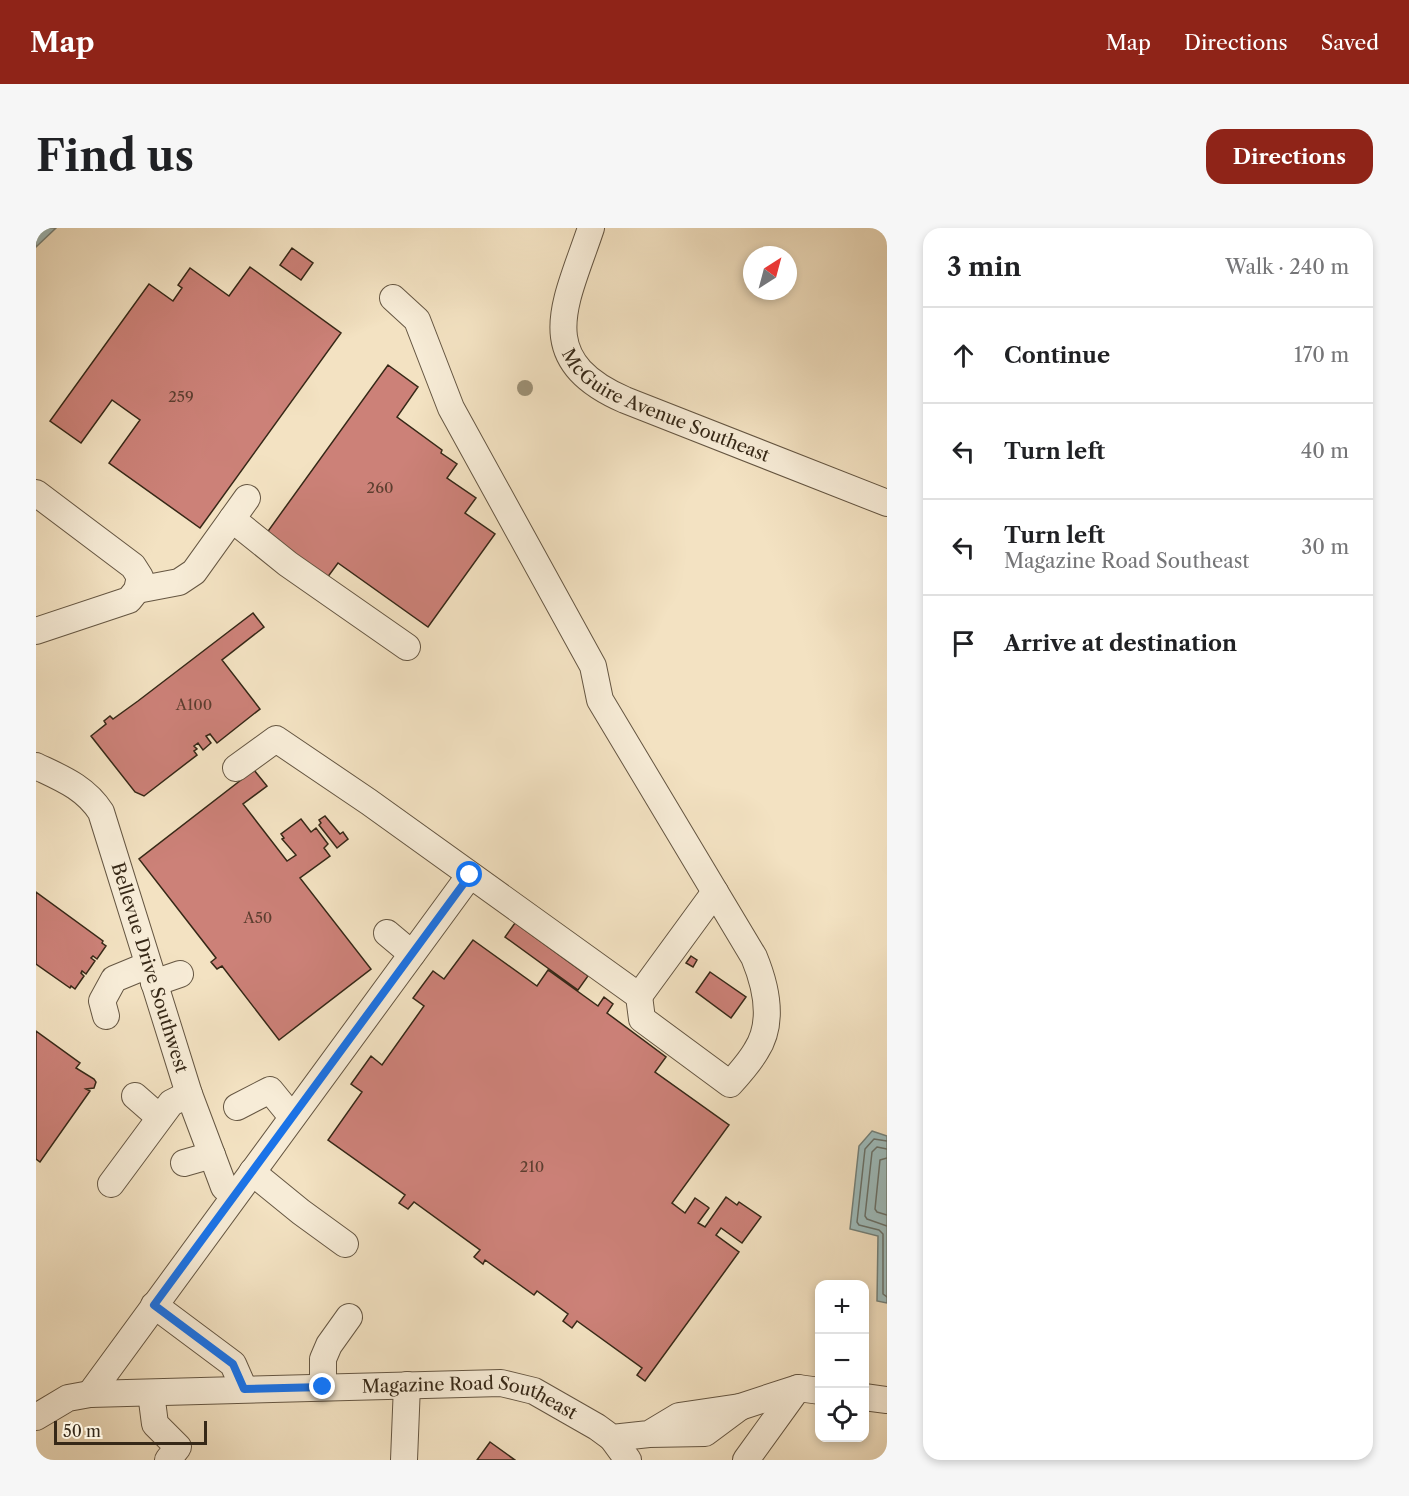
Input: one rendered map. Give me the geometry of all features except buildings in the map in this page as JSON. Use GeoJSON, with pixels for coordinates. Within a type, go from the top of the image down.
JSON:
{"type":"FeatureCollection","features":[{"type":"Feature","properties":{"kind":"street","name":"McGuire Avenue Southeast"},"geometry":{"type":"LineString","coordinates":[[591,228],[566,304],[563,321],[570,356],[583,375],[597,386],[625,400],[887,503]]}},
{"type":"Feature","properties":{"kind":"street"},"geometry":{"type":"LineString","coordinates":[[393,298],[417,320],[451,408],[593,666],[600,700],[754,957],[763,979],[768,1009],[764,1032],[757,1050],[730,1084],[642,1019],[639,996],[715,892]]}},
{"type":"Feature","properties":{"kind":"street"},"geometry":{"type":"LineString","coordinates":[[36,493],[133,566],[140,577],[137,590],[129,600],[36,631]]}},
{"type":"Feature","properties":{"kind":"street"},"geometry":{"type":"LineString","coordinates":[[137,590],[179,582],[194,572],[246,498]]}},
{"type":"Feature","properties":{"kind":"street"},"geometry":{"type":"LineString","coordinates":[[232,519],[288,564],[406,647]]}},
{"type":"Feature","properties":{"kind":"street"},"geometry":{"type":"LineString","coordinates":[[236,768],[276,739],[639,996]]}},
{"type":"Feature","properties":{"kind":"street","name":"Bellevue Drive Southwest"},"geometry":{"type":"LineString","coordinates":[[36,766],[81,789],[93,799],[101,812],[189,1094],[224,1187],[234,1196]]}},
{"type":"Feature","properties":{"kind":"street"},"geometry":{"type":"LineString","coordinates":[[90,1394],[470,875]]}},
{"type":"Feature","properties":{"kind":"street"},"geometry":{"type":"LineString","coordinates":[[387,933],[412,954]]}},
{"type":"Feature","properties":{"kind":"street"},"geometry":{"type":"LineString","coordinates":[[106,1016],[102,1001],[114,979],[151,974],[180,974]]}},
{"type":"Feature","properties":{"kind":"street"},"geometry":{"type":"LineString","coordinates":[[237,1107],[270,1090],[292,1117]]}},
{"type":"Feature","properties":{"kind":"street"},"geometry":{"type":"LineString","coordinates":[[111,1184],[171,1103],[189,1094]]}},
{"type":"Feature","properties":{"kind":"street"},"geometry":{"type":"LineString","coordinates":[[135,1096],[159,1117]]}},
{"type":"Feature","properties":{"kind":"street"},"geometry":{"type":"LineString","coordinates":[[184,1163],[212,1155]]}},
{"type":"Feature","properties":{"kind":"street"},"geometry":{"type":"LineString","coordinates":[[252,1172],[345,1244]]}},
{"type":"Feature","properties":{"kind":"street"},"geometry":{"type":"LineString","coordinates":[[154,1305],[233,1364],[244,1389]]}},
{"type":"Feature","properties":{"kind":"street"},"geometry":{"type":"LineString","coordinates":[[323,1387],[323,1359],[329,1344],[349,1317]]}},
{"type":"Feature","properties":{"kind":"street","name":"Magazine Road Southeast"},"geometry":{"type":"LineString","coordinates":[[36,1417],[68,1398],[90,1394],[501,1383],[534,1391],[612,1438]]}},
{"type":"Feature","properties":{"kind":"street"},"geometry":{"type":"LineString","coordinates":[[404,1460],[407,1385]]}},
{"type":"Feature","properties":{"kind":"street"},"geometry":{"type":"LineString","coordinates":[[612,1438],[650,1434],[705,1433],[740,1407],[809,1389]]}},
{"type":"Feature","properties":{"kind":"street"},"geometry":{"type":"LineString","coordinates":[[746,1460],[809,1389]]}},
{"type":"Feature","properties":{"kind":"street"},"geometry":{"type":"LineString","coordinates":[[151,1393],[155,1425],[178,1447],[168,1460]]}},
{"type":"Feature","properties":{"kind":"street"},"geometry":{"type":"LineString","coordinates":[[869,1398],[887,1400]]}},
{"type":"Feature","properties":{"kind":"street"},"geometry":{"type":"LineString","coordinates":[[612,1438],[628,1460]]}},
{"type":"Feature","properties":{"kind":"water"},"geometry":{"type":"Polygon","coordinates":[[[36,228],[56,228],[36,247],[36,228]]]}},
{"type":"Feature","properties":{"kind":"water"},"geometry":{"type":"Polygon","coordinates":[[[872,1131],[887,1136],[887,1303],[877,1301],[878,1236],[850,1229],[859,1146],[872,1131]]]}},
{"type":"Feature","properties":{"kind":"route"},"geometry":{"type":"LineString","coordinates":[[323,1387],[244,1389],[233,1364],[154,1305],[470,875]]}}]}
